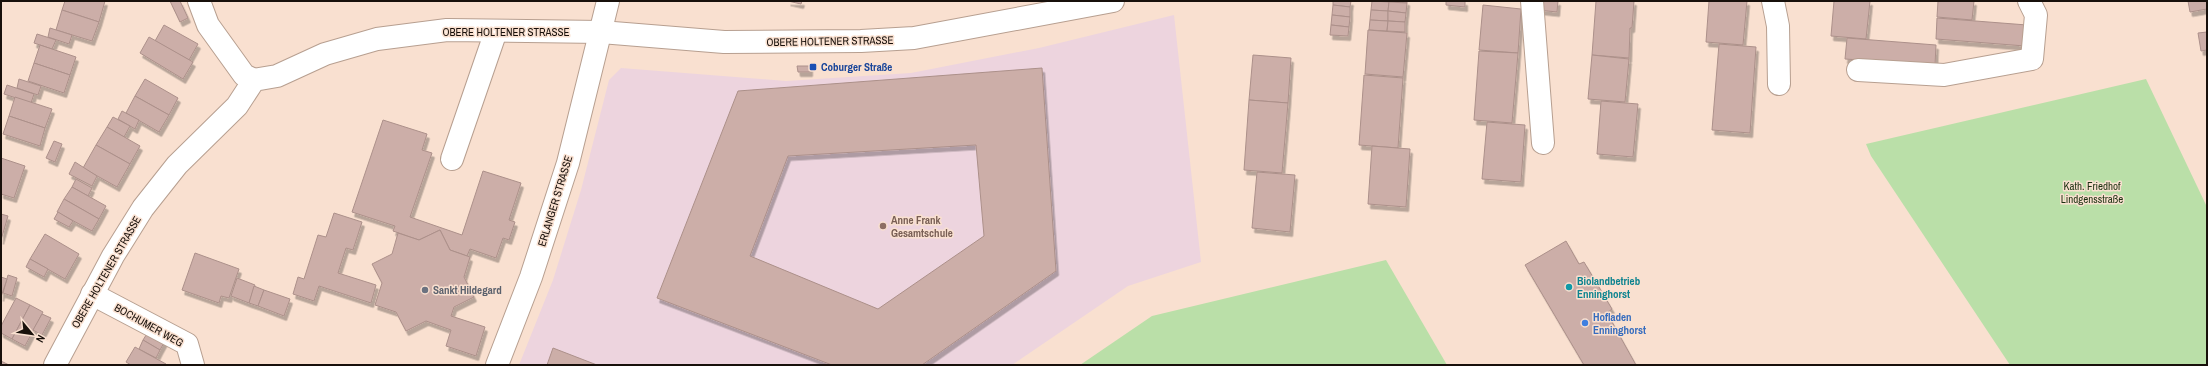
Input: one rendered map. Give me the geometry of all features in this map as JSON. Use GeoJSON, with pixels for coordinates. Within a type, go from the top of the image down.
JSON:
{"type":"FeatureCollection","features":[{"type":"Feature","properties":{"kind":"street"},"geometry":{"type":"LineString","coordinates":[[199,1],[208,25],[244,75],[254,80]]}},
{"type":"Feature","properties":{"kind":"street"},"geometry":{"type":"LineString","coordinates":[[601,32],[608,1]]}},
{"type":"Feature","properties":{"kind":"street","name":"OBERE HOLTENER STRASSE"},"geometry":{"type":"LineString","coordinates":[[55,365],[113,256],[143,208],[177,165],[236,106],[254,80],[277,76],[325,54],[377,39],[447,30],[601,32],[724,42],[816,42],[914,38],[1113,1]]}},
{"type":"Feature","properties":{"kind":"street"},"geometry":{"type":"LineString","coordinates":[[1532,1],[1543,143]]}},
{"type":"Feature","properties":{"kind":"street"},"geometry":{"type":"LineString","coordinates":[[1773,1],[1778,26],[1779,84]]}},
{"type":"Feature","properties":{"kind":"street"},"geometry":{"type":"LineString","coordinates":[[1858,70],[1944,75],[2032,59],[2036,15],[2030,1]]}},
{"type":"Feature","properties":{"kind":"street"},"geometry":{"type":"LineString","coordinates":[[452,159],[496,31]]}},
{"type":"Feature","properties":{"kind":"street","name":"ERLANGER STRASSE"},"geometry":{"type":"LineString","coordinates":[[497,365],[531,277],[568,163],[601,32]]}},
{"type":"Feature","properties":{"kind":"street","name":"BOCHUMER WEG"},"geometry":{"type":"LineString","coordinates":[[92,294],[187,344],[193,365]]}},
{"type":"Feature","properties":{"kind":"shaded area","name":"Anne Frank Gesamtschule"},"geometry":{"type":"Polygon","coordinates":[[[1174,15],[1201,262],[1128,286],[1012,365],[519,365],[553,280],[581,190],[609,80],[621,68],[786,81],[911,73],[1039,48],[1174,15]]]}},
{"type":"Feature","properties":{"kind":"green space","name":"Kath. Friedhof Lindgensstraße"},"geometry":{"type":"Polygon","coordinates":[[[2146,79],[2207,207],[2207,365],[2010,365],[1871,156],[1866,144],[2146,79]]]}},
{"type":"Feature","properties":{"kind":"green space"},"geometry":{"type":"Polygon","coordinates":[[[1386,260],[1447,365],[1080,365],[1152,316],[1386,260]]]}},
{"type":"Feature","properties":{"kind":"building"},"geometry":{"type":"Polygon","coordinates":[[[65,1],[105,1],[99,22],[62,10],[65,1]]]}},
{"type":"Feature","properties":{"kind":"building"},"geometry":{"type":"Polygon","coordinates":[[[170,1],[180,1],[188,18],[180,22],[170,1]]]}},
{"type":"Feature","properties":{"kind":"building"},"geometry":{"type":"Polygon","coordinates":[[[788,1],[802,1],[801,4],[788,1]]]}},
{"type":"Feature","properties":{"kind":"building"},"geometry":{"type":"Polygon","coordinates":[[[1333,1],[1351,1],[1350,7],[1333,5],[1333,1]]]}},
{"type":"Feature","properties":{"kind":"building"},"geometry":{"type":"Polygon","coordinates":[[[1372,1],[1389,2],[1388,11],[1371,10],[1372,1]]]}},
{"type":"Feature","properties":{"kind":"building"},"geometry":{"type":"Polygon","coordinates":[[[1389,1],[1407,1],[1407,3],[1389,1]]]}},
{"type":"Feature","properties":{"kind":"building"},"geometry":{"type":"Polygon","coordinates":[[[1446,1],[1465,1],[1465,7],[1446,5],[1446,1]]]}},
{"type":"Feature","properties":{"kind":"building"},"geometry":{"type":"Polygon","coordinates":[[[1539,1],[1558,1],[1557,12],[1538,10],[1539,1]]]}},
{"type":"Feature","properties":{"kind":"building"},"geometry":{"type":"Polygon","coordinates":[[[1596,1],[1634,1],[1632,28],[1630,28],[1629,58],[1592,55],[1596,1]]]}},
{"type":"Feature","properties":{"kind":"building"},"geometry":{"type":"Polygon","coordinates":[[[1709,1],[1747,1],[1743,45],[1706,42],[1709,1]]]}},
{"type":"Feature","properties":{"kind":"building"},"geometry":{"type":"Polygon","coordinates":[[[1834,1],[1870,1],[1866,39],[1831,36],[1834,1]]]}},
{"type":"Feature","properties":{"kind":"building"},"geometry":{"type":"Polygon","coordinates":[[[1938,1],[1974,1],[1972,20],[1937,17],[1938,1]]]}},
{"type":"Feature","properties":{"kind":"building"},"geometry":{"type":"Polygon","coordinates":[[[2188,1],[2207,1],[2207,9],[2190,12],[2188,1]]]}},
{"type":"Feature","properties":{"kind":"building"},"geometry":{"type":"Polygon","coordinates":[[[1389,2],[1407,3],[1406,13],[1388,11],[1389,2]]]}},
{"type":"Feature","properties":{"kind":"building"},"geometry":{"type":"Polygon","coordinates":[[[1333,5],[1350,7],[1350,17],[1332,15],[1333,5]]]}},
{"type":"Feature","properties":{"kind":"building"},"geometry":{"type":"Polygon","coordinates":[[[1483,5],[1521,9],[1518,53],[1479,50],[1483,5]]]}},
{"type":"Feature","properties":{"kind":"building"},"geometry":{"type":"Polygon","coordinates":[[[62,10],[99,22],[92,41],[56,30],[62,10]]]}},
{"type":"Feature","properties":{"kind":"building"},"geometry":{"type":"Polygon","coordinates":[[[1371,10],[1388,11],[1388,21],[1370,20],[1371,10]]]}},
{"type":"Feature","properties":{"kind":"building"},"geometry":{"type":"Polygon","coordinates":[[[1388,11],[1406,13],[1405,22],[1388,21],[1388,11]]]}},
{"type":"Feature","properties":{"kind":"building"},"geometry":{"type":"Polygon","coordinates":[[[1332,15],[1350,17],[1349,27],[1331,25],[1332,15]]]}},
{"type":"Feature","properties":{"kind":"building"},"geometry":{"type":"Polygon","coordinates":[[[1937,18],[2027,25],[2025,46],[1936,39],[1937,18]]]}},
{"type":"Feature","properties":{"kind":"building"},"geometry":{"type":"Polygon","coordinates":[[[1370,20],[1388,21],[1387,31],[1369,30],[1370,20]]]}},
{"type":"Feature","properties":{"kind":"building"},"geometry":{"type":"Polygon","coordinates":[[[1388,21],[1405,22],[1405,32],[1387,31],[1388,21]]]}},
{"type":"Feature","properties":{"kind":"building"},"geometry":{"type":"Polygon","coordinates":[[[164,25],[198,44],[189,60],[155,41],[164,25]]]}},
{"type":"Feature","properties":{"kind":"building"},"geometry":{"type":"Polygon","coordinates":[[[1331,25],[1349,27],[1348,36],[1330,35],[1331,25]]]}},
{"type":"Feature","properties":{"kind":"building"},"geometry":{"type":"Polygon","coordinates":[[[50,28],[72,35],[69,44],[48,37],[50,28]]]}},
{"type":"Feature","properties":{"kind":"building"},"geometry":{"type":"Polygon","coordinates":[[[1368,30],[1407,33],[1403,77],[1365,74],[1368,30]]]}},
{"type":"Feature","properties":{"kind":"building"},"geometry":{"type":"Polygon","coordinates":[[[2207,32],[2207,50],[2201,51],[2198,33],[2207,32]]]}},
{"type":"Feature","properties":{"kind":"building"},"geometry":{"type":"Polygon","coordinates":[[[37,34],[56,40],[52,49],[34,43],[37,34]]]}},
{"type":"Feature","properties":{"kind":"building"},"geometry":{"type":"Polygon","coordinates":[[[149,37],[193,62],[183,79],[140,53],[149,37]]]}},
{"type":"Feature","properties":{"kind":"building"},"geometry":{"type":"Polygon","coordinates":[[[1847,38],[1936,45],[1935,65],[1845,59],[1847,38]]]}},
{"type":"Feature","properties":{"kind":"building"},"geometry":{"type":"Polygon","coordinates":[[[1719,44],[1756,47],[1750,133],[1712,130],[1719,44]]]}},
{"type":"Feature","properties":{"kind":"building"},"geometry":{"type":"Polygon","coordinates":[[[40,45],[76,57],[70,75],[34,63],[40,45]]]}},
{"type":"Feature","properties":{"kind":"building"},"geometry":{"type":"Polygon","coordinates":[[[1479,51],[1518,53],[1512,123],[1474,120],[1479,51]]]}},
{"type":"Feature","properties":{"kind":"building"},"geometry":{"type":"Polygon","coordinates":[[[1253,55],[1291,58],[1288,103],[1249,100],[1253,55]]]}},
{"type":"Feature","properties":{"kind":"building"},"geometry":{"type":"Polygon","coordinates":[[[1592,55],[1629,59],[1625,102],[1588,99],[1592,55]]]}},
{"type":"Feature","properties":{"kind":"building"},"geometry":{"type":"Polygon","coordinates":[[[34,63],[70,75],[64,93],[28,81],[34,63]]]}},
{"type":"Feature","properties":{"kind":"building"},"geometry":{"type":"Polygon","coordinates":[[[797,66],[810,66],[810,72],[798,72],[797,66]]]}},
{"type":"Feature","properties":{"kind":"building","name":"Anne Frank Gesamtschule"},"geometry":{"type":"Polygon","coordinates":[[[1042,68],[1056,271],[922,365],[832,365],[657,298],[738,91],[1042,68]],[[976,145],[788,156],[750,256],[878,309],[984,236],[976,145]]]}},
{"type":"Feature","properties":{"kind":"building"},"geometry":{"type":"Polygon","coordinates":[[[1364,75],[1403,78],[1398,148],[1359,145],[1364,75]]]}},
{"type":"Feature","properties":{"kind":"building"},"geometry":{"type":"Polygon","coordinates":[[[19,79],[41,86],[38,95],[17,88],[19,79]]]}},
{"type":"Feature","properties":{"kind":"building"},"geometry":{"type":"Polygon","coordinates":[[[145,79],[178,98],[169,115],[135,96],[145,79]]]}},
{"type":"Feature","properties":{"kind":"building"},"geometry":{"type":"Polygon","coordinates":[[[7,85],[34,94],[31,103],[4,94],[7,85]]]}},
{"type":"Feature","properties":{"kind":"building"},"geometry":{"type":"Polygon","coordinates":[[[135,96],[169,115],[159,132],[126,113],[135,96]]]}},
{"type":"Feature","properties":{"kind":"building"},"geometry":{"type":"Polygon","coordinates":[[[15,97],[52,109],[45,128],[9,116],[15,97]]]}},
{"type":"Feature","properties":{"kind":"building"},"geometry":{"type":"Polygon","coordinates":[[[1249,100],[1288,103],[1282,173],[1244,170],[1249,100]]]}},
{"type":"Feature","properties":{"kind":"building"},"geometry":{"type":"Polygon","coordinates":[[[1601,101],[1638,104],[1633,157],[1597,154],[1601,101]]]}},
{"type":"Feature","properties":{"kind":"building"},"geometry":{"type":"Polygon","coordinates":[[[122,111],[139,120],[135,129],[118,119],[122,111]]]}},
{"type":"Feature","properties":{"kind":"building"},"geometry":{"type":"Polygon","coordinates":[[[9,116],[45,128],[40,146],[3,134],[9,116]]]}},
{"type":"Feature","properties":{"kind":"building"},"geometry":{"type":"Polygon","coordinates":[[[113,117],[130,126],[124,137],[107,127],[113,117]]]}},
{"type":"Feature","properties":{"kind":"building"},"geometry":{"type":"Polygon","coordinates":[[[383,120],[427,134],[422,150],[432,153],[410,217],[462,235],[483,171],[521,183],[509,220],[515,222],[509,240],[503,238],[496,258],[470,249],[467,256],[450,250],[440,230],[419,240],[393,231],[395,226],[352,212],[383,120]]]}},
{"type":"Feature","properties":{"kind":"building"},"geometry":{"type":"Polygon","coordinates":[[[1487,122],[1525,125],[1521,182],[1482,179],[1487,122]]]}},
{"type":"Feature","properties":{"kind":"building"},"geometry":{"type":"Polygon","coordinates":[[[107,127],[140,146],[130,164],[96,145],[107,127]]]}},
{"type":"Feature","properties":{"kind":"building"},"geometry":{"type":"Polygon","coordinates":[[[54,141],[62,144],[55,162],[46,158],[54,141]]]}},
{"type":"Feature","properties":{"kind":"building"},"geometry":{"type":"Polygon","coordinates":[[[96,145],[130,164],[117,187],[83,168],[96,145]]]}},
{"type":"Feature","properties":{"kind":"building"},"geometry":{"type":"Polygon","coordinates":[[[1372,146],[1410,149],[1406,207],[1368,204],[1372,146]]]}},
{"type":"Feature","properties":{"kind":"building"},"geometry":{"type":"Polygon","coordinates":[[[1,158],[25,166],[14,198],[1,194],[1,158]]]}},
{"type":"Feature","properties":{"kind":"building"},"geometry":{"type":"Polygon","coordinates":[[[75,162],[97,176],[92,186],[69,174],[75,162]]]}},
{"type":"Feature","properties":{"kind":"building"},"geometry":{"type":"Polygon","coordinates":[[[1257,172],[1295,175],[1290,232],[1252,228],[1257,172]]]}},
{"type":"Feature","properties":{"kind":"building"},"geometry":{"type":"Polygon","coordinates":[[[76,179],[92,188],[88,196],[72,187],[76,179]]]}},
{"type":"Feature","properties":{"kind":"building"},"geometry":{"type":"Polygon","coordinates":[[[72,187],[106,206],[99,219],[64,199],[72,187]]]}},
{"type":"Feature","properties":{"kind":"building"},"geometry":{"type":"Polygon","coordinates":[[[64,199],[99,219],[92,231],[57,212],[64,199]]]}},
{"type":"Feature","properties":{"kind":"building"},"geometry":{"type":"Polygon","coordinates":[[[58,212],[73,221],[69,227],[54,219],[58,212]]]}},
{"type":"Feature","properties":{"kind":"building"},"geometry":{"type":"Polygon","coordinates":[[[334,213],[362,222],[353,250],[346,248],[338,273],[376,285],[371,303],[319,286],[314,301],[293,294],[298,277],[304,279],[318,235],[326,237],[334,213]]]}},
{"type":"Feature","properties":{"kind":"building"},"geometry":{"type":"Polygon","coordinates":[[[1,214],[8,216],[1,240],[1,214]]]}},
{"type":"Feature","properties":{"kind":"building","name":"Sankt Hildegard"},"geometry":{"type":"Polygon","coordinates":[[[440,230],[450,250],[470,257],[464,277],[474,297],[454,307],[451,316],[485,327],[476,356],[446,346],[451,330],[426,321],[406,331],[396,312],[375,305],[382,283],[372,264],[392,254],[398,233],[419,240],[440,230]]]}},
{"type":"Feature","properties":{"kind":"building"},"geometry":{"type":"Polygon","coordinates":[[[45,234],[79,254],[65,279],[30,259],[45,234]]]}},
{"type":"Feature","properties":{"kind":"building","name":"Biolandbetrieb Enninghorst"},"geometry":{"type":"Polygon","coordinates":[[[1566,241],[1579,264],[1584,262],[1612,309],[1607,313],[1636,365],[1584,365],[1525,265],[1566,241]]]}},
{"type":"Feature","properties":{"kind":"building"},"geometry":{"type":"Polygon","coordinates":[[[195,253],[239,269],[229,298],[221,296],[219,303],[182,290],[195,253]]]}},
{"type":"Feature","properties":{"kind":"building"},"geometry":{"type":"Polygon","coordinates":[[[30,259],[48,269],[44,277],[26,267],[30,259]]]}},
{"type":"Feature","properties":{"kind":"building"},"geometry":{"type":"Polygon","coordinates":[[[8,275],[17,278],[12,296],[3,293],[8,275]]]}},
{"type":"Feature","properties":{"kind":"building"},"geometry":{"type":"Polygon","coordinates":[[[1,277],[7,279],[1,297],[1,277]]]}},
{"type":"Feature","properties":{"kind":"building"},"geometry":{"type":"Polygon","coordinates":[[[237,278],[255,285],[249,303],[231,296],[237,278]]]}},
{"type":"Feature","properties":{"kind":"building"},"geometry":{"type":"Polygon","coordinates":[[[254,286],[264,290],[258,306],[249,303],[254,286]]]}},
{"type":"Feature","properties":{"kind":"building"},"geometry":{"type":"Polygon","coordinates":[[[264,290],[290,299],[284,316],[258,306],[264,290]]]}},
{"type":"Feature","properties":{"kind":"building"},"geometry":{"type":"Polygon","coordinates":[[[16,298],[30,305],[12,339],[1,333],[1,326],[16,298]]]}},
{"type":"Feature","properties":{"kind":"building"},"geometry":{"type":"Polygon","coordinates":[[[30,305],[43,312],[25,346],[12,339],[30,305]]]}},
{"type":"Feature","properties":{"kind":"building"},"geometry":{"type":"Polygon","coordinates":[[[42,314],[51,318],[42,335],[33,330],[42,314]]]}},
{"type":"Feature","properties":{"kind":"building"},"geometry":{"type":"Polygon","coordinates":[[[148,332],[165,341],[160,350],[143,340],[148,332]]]}},
{"type":"Feature","properties":{"kind":"building"},"geometry":{"type":"Polygon","coordinates":[[[143,340],[160,350],[156,358],[139,349],[143,340]]]}},
{"type":"Feature","properties":{"kind":"building"},"geometry":{"type":"Polygon","coordinates":[[[135,347],[166,365],[131,365],[126,362],[135,347]]]}},
{"type":"Feature","properties":{"kind":"building"},"geometry":{"type":"Polygon","coordinates":[[[553,348],[597,365],[547,365],[553,348]]]}},
{"type":"Feature","properties":{"kind":"building"},"geometry":{"type":"Polygon","coordinates":[[[1,361],[9,365],[1,365],[1,361]]]}},
{"type":"Feature","properties":{"kind":"place","name":"Coburger Straße"},"geometry":{"type":"Point","coordinates":[813,67]}},
{"type":"Feature","properties":{"kind":"place","name":"Anne Frank Gesamtschule"},"geometry":{"type":"Point","coordinates":[883,226]}},
{"type":"Feature","properties":{"kind":"place","name":"Biolandbetrieb Enninghorst"},"geometry":{"type":"Point","coordinates":[1569,287]}},
{"type":"Feature","properties":{"kind":"place","name":"Sankt Hildegard"},"geometry":{"type":"Point","coordinates":[425,290]}},
{"type":"Feature","properties":{"kind":"place","name":"Hofladen Enninghorst"},"geometry":{"type":"Point","coordinates":[1585,323]}}]}
